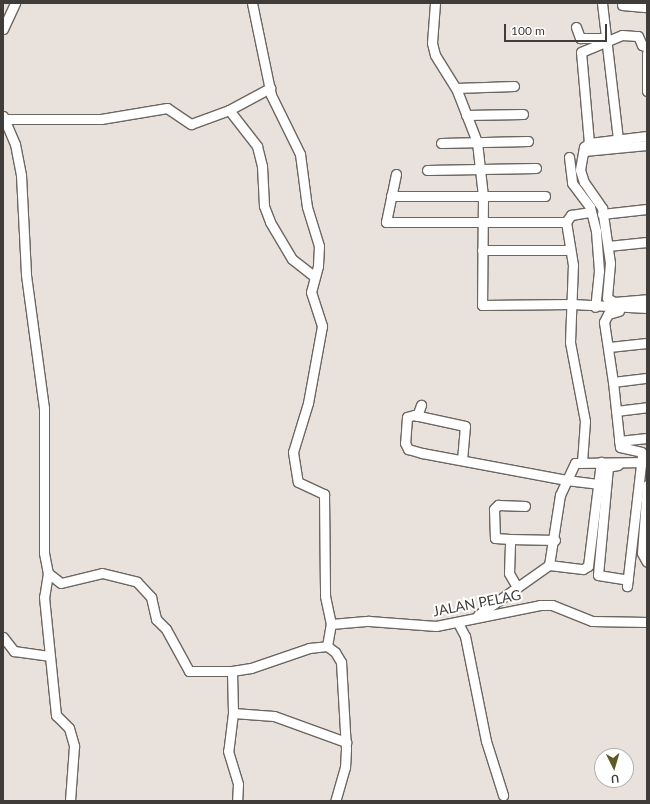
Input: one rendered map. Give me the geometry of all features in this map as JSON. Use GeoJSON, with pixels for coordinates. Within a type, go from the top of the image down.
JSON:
{"type":"FeatureCollection","features":[{"type":"Feature","properties":{"kind":"street"},"geometry":{"type":"LineString","coordinates":[[3,29],[15,3]]}},
{"type":"Feature","properties":{"kind":"street"},"geometry":{"type":"LineString","coordinates":[[252,3],[270,88],[278,113],[300,154],[307,206],[319,246],[315,277],[311,292],[322,326],[308,403],[293,455],[298,482],[324,494],[325,596],[331,624],[327,646]]}},
{"type":"Feature","properties":{"kind":"street"},"geometry":{"type":"LineString","coordinates":[[435,3],[432,43],[434,55],[456,88],[478,142],[483,196],[482,305],[572,304],[595,307],[647,308]]}},
{"type":"Feature","properties":{"kind":"street"},"geometry":{"type":"LineString","coordinates":[[602,3],[618,140]]}},
{"type":"Feature","properties":{"kind":"street"},"geometry":{"type":"LineString","coordinates":[[622,5],[647,7]]}},
{"type":"Feature","properties":{"kind":"street"},"geometry":{"type":"LineString","coordinates":[[576,27],[580,38],[606,39],[635,35],[647,47]]}},
{"type":"Feature","properties":{"kind":"street"},"geometry":{"type":"LineString","coordinates":[[606,39],[584,50],[580,56],[589,143],[584,151],[582,178],[599,201],[602,214],[608,246],[608,300],[647,299]]}},
{"type":"Feature","properties":{"kind":"street"},"geometry":{"type":"LineString","coordinates":[[647,54],[647,91]]}},
{"type":"Feature","properties":{"kind":"street"},"geometry":{"type":"LineString","coordinates":[[456,88],[514,86]]}},
{"type":"Feature","properties":{"kind":"street"},"geometry":{"type":"LineString","coordinates":[[70,801],[74,746],[69,728],[58,718],[55,704],[44,597],[48,573],[44,553],[44,408],[26,275],[21,175],[15,144],[4,117],[101,119],[167,108],[191,124],[229,110],[270,88]]}},
{"type":"Feature","properties":{"kind":"street"},"geometry":{"type":"LineString","coordinates":[[229,110],[250,136],[260,155],[264,206],[270,222],[292,259],[315,277]]}},
{"type":"Feature","properties":{"kind":"street"},"geometry":{"type":"LineString","coordinates":[[466,115],[523,114]]}},
{"type":"Feature","properties":{"kind":"street"},"geometry":{"type":"LineString","coordinates":[[589,143],[647,136]]}},
{"type":"Feature","properties":{"kind":"street"},"geometry":{"type":"LineString","coordinates":[[441,143],[528,142]]}},
{"type":"Feature","properties":{"kind":"street"},"geometry":{"type":"LineString","coordinates":[[584,151],[647,146]]}},
{"type":"Feature","properties":{"kind":"street"},"geometry":{"type":"LineString","coordinates":[[568,157],[572,184],[591,212],[598,247],[595,307]]}},
{"type":"Feature","properties":{"kind":"street"},"geometry":{"type":"LineString","coordinates":[[427,170],[536,168]]}},
{"type":"Feature","properties":{"kind":"street"},"geometry":{"type":"LineString","coordinates":[[396,174],[386,222],[563,222]]}},
{"type":"Feature","properties":{"kind":"street"},"geometry":{"type":"LineString","coordinates":[[391,196],[545,196]]}},
{"type":"Feature","properties":{"kind":"street"},"geometry":{"type":"LineString","coordinates":[[602,214],[647,209]]}},
{"type":"Feature","properties":{"kind":"street"},"geometry":{"type":"LineString","coordinates":[[582,462],[585,421],[570,342],[573,265],[567,219],[571,215],[591,212]]}},
{"type":"Feature","properties":{"kind":"street"},"geometry":{"type":"LineString","coordinates":[[608,246],[647,242]]}},
{"type":"Feature","properties":{"kind":"street"},"geometry":{"type":"LineString","coordinates":[[482,250],[567,250]]}},
{"type":"Feature","properties":{"kind":"street"},"geometry":{"type":"LineString","coordinates":[[627,308],[605,317],[604,329],[613,382],[619,441],[622,449],[641,452],[642,463],[628,583],[599,577],[597,567],[608,468],[642,463]]}},
{"type":"Feature","properties":{"kind":"street"},"geometry":{"type":"LineString","coordinates":[[608,348],[647,343]]}},
{"type":"Feature","properties":{"kind":"street"},"geometry":{"type":"LineString","coordinates":[[613,382],[647,378]]}},
{"type":"Feature","properties":{"kind":"street"},"geometry":{"type":"LineString","coordinates":[[417,416],[421,405]]}},
{"type":"Feature","properties":{"kind":"street"},"geometry":{"type":"LineString","coordinates":[[616,411],[647,407]]}},
{"type":"Feature","properties":{"kind":"street"},"geometry":{"type":"LineString","coordinates":[[462,460],[465,426],[410,415],[406,419],[405,442],[408,449],[462,460],[566,480],[598,484]]}},
{"type":"Feature","properties":{"kind":"street"},"geometry":{"type":"LineString","coordinates":[[619,441],[647,438]]}},
{"type":"Feature","properties":{"kind":"street"},"geometry":{"type":"LineString","coordinates":[[549,565],[555,540],[560,495],[573,466],[582,462],[642,463]]}},
{"type":"Feature","properties":{"kind":"street"},"geometry":{"type":"LineString","coordinates":[[475,617],[517,586],[549,565],[583,568],[588,566],[601,462]]}},
{"type":"Feature","properties":{"kind":"street"},"geometry":{"type":"LineString","coordinates":[[647,485],[642,553],[647,562]]}},
{"type":"Feature","properties":{"kind":"street"},"geometry":{"type":"LineString","coordinates":[[525,506],[498,505],[494,509],[495,538],[555,540]]}},
{"type":"Feature","properties":{"kind":"street"},"geometry":{"type":"LineString","coordinates":[[510,539],[509,573],[517,586]]}},
{"type":"Feature","properties":{"kind":"street"},"geometry":{"type":"LineString","coordinates":[[48,573],[61,583],[102,573],[130,579],[151,597],[156,619],[166,629],[188,671],[232,671],[258,666],[293,651],[327,646]]}},
{"type":"Feature","properties":{"kind":"street","name":"JALAN PELAG"},"geometry":{"type":"LineString","coordinates":[[331,624],[352,621],[414,626],[458,623],[475,617],[552,605],[592,621],[647,622]]}},
{"type":"Feature","properties":{"kind":"street"},"geometry":{"type":"LineString","coordinates":[[458,623],[464,636],[476,703],[503,795]]}},
{"type":"Feature","properties":{"kind":"street"},"geometry":{"type":"LineString","coordinates":[[3,637],[14,651],[49,656]]}},
{"type":"Feature","properties":{"kind":"street"},"geometry":{"type":"LineString","coordinates":[[327,646],[341,662],[346,742],[345,767],[335,801]]}},
{"type":"Feature","properties":{"kind":"street"},"geometry":{"type":"LineString","coordinates":[[232,671],[233,713],[228,751],[238,784],[237,801]]}},
{"type":"Feature","properties":{"kind":"street"},"geometry":{"type":"LineString","coordinates":[[233,713],[274,716],[346,742]]}}]}
